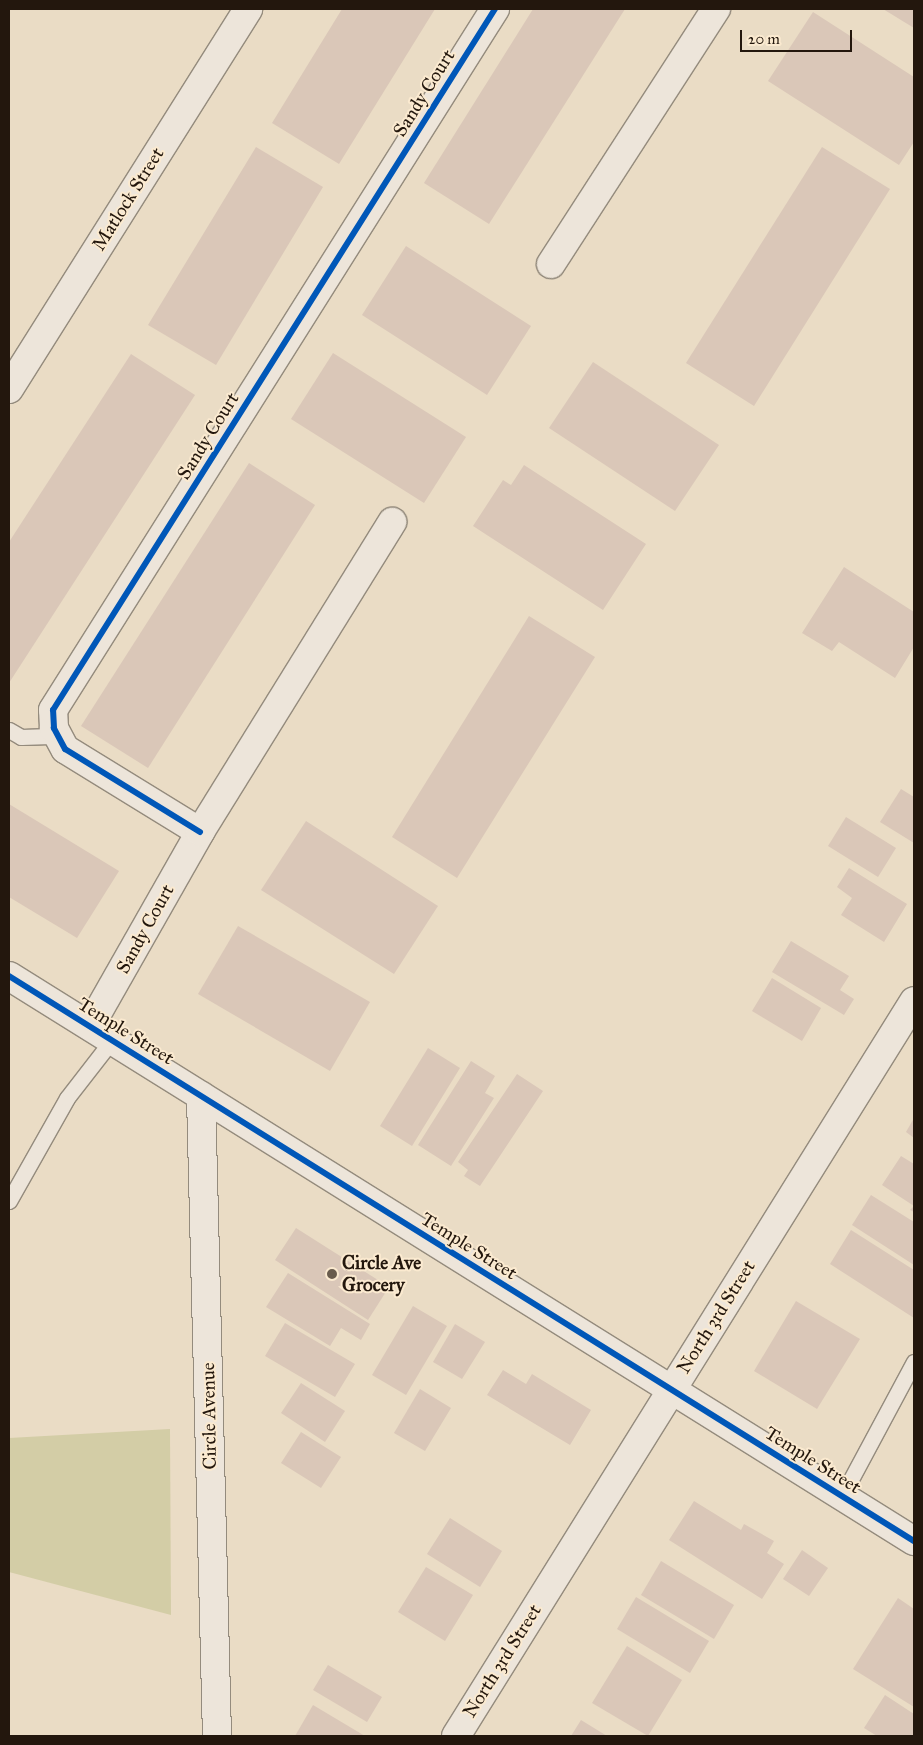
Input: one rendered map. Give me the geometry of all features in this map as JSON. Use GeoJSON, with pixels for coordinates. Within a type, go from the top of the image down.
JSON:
{"type":"FeatureCollection","features":[{"type":"Feature","properties":{"kind":"street","name":"Matlock Street"},"geometry":{"type":"LineString","coordinates":[[9,389],[248,9]]}},
{"type":"Feature","properties":{"kind":"street","name":"Sandy Court"},"geometry":{"type":"LineString","coordinates":[[200,832],[65,749],[54,728],[53,710],[495,9]]}},
{"type":"Feature","properties":{"kind":"street"},"geometry":{"type":"LineString","coordinates":[[551,264],[716,9]]}},
{"type":"Feature","properties":{"kind":"street","name":"Sandy Court"},"geometry":{"type":"LineString","coordinates":[[101,1033],[200,832],[392,522]]}},
{"type":"Feature","properties":{"kind":"street","name":"Temple Street"},"geometry":{"type":"LineString","coordinates":[[11,981],[101,1033],[914,1541]]}},
{"type":"Feature","properties":{"kind":"street","name":"North 3rd Street"},"geometry":{"type":"LineString","coordinates":[[456,1736],[670,1390],[914,1002]]}},
{"type":"Feature","properties":{"kind":"street","name":"Circle Avenue"},"geometry":{"type":"LineString","coordinates":[[201,1096],[217,1736]]}},
{"type":"Feature","properties":{"kind":"lane"},"geometry":{"type":"LineString","coordinates":[[9,730],[21,737],[58,736]]}},
{"type":"Feature","properties":{"kind":"lane"},"geometry":{"type":"LineString","coordinates":[[9,1201],[101,1033]]}},
{"type":"Feature","properties":{"kind":"lane"},"geometry":{"type":"LineString","coordinates":[[842,1496],[914,1362]]}},
{"type":"Feature","properties":{"kind":"shaded area"},"geometry":{"type":"Polygon","coordinates":[[[170,1429],[171,1615],[9,1572],[9,1438],[170,1429]]]}},
{"type":"Feature","properties":{"kind":"building"},"geometry":{"type":"Polygon","coordinates":[[[342,9],[435,9],[339,164],[272,123],[342,9]]]}},
{"type":"Feature","properties":{"kind":"building"},"geometry":{"type":"Polygon","coordinates":[[[533,9],[625,9],[489,224],[424,183],[533,9]]]}},
{"type":"Feature","properties":{"kind":"building"},"geometry":{"type":"Polygon","coordinates":[[[883,9],[914,9],[914,28],[883,9]]]}},
{"type":"Feature","properties":{"kind":"building"},"geometry":{"type":"Polygon","coordinates":[[[813,12],[914,77],[914,142],[899,165],[768,81],[813,12]]]}},
{"type":"Feature","properties":{"kind":"building"},"geometry":{"type":"Polygon","coordinates":[[[256,147],[323,187],[216,365],[148,325],[256,147]]]}},
{"type":"Feature","properties":{"kind":"building"},"geometry":{"type":"Polygon","coordinates":[[[822,147],[890,189],[754,406],[686,363],[822,147]]]}},
{"type":"Feature","properties":{"kind":"building"},"geometry":{"type":"Polygon","coordinates":[[[406,246],[531,326],[487,395],[362,315],[406,246]]]}},
{"type":"Feature","properties":{"kind":"building"},"geometry":{"type":"Polygon","coordinates":[[[333,353],[466,437],[424,503],[291,419],[333,353]]]}},
{"type":"Feature","properties":{"kind":"building"},"geometry":{"type":"Polygon","coordinates":[[[131,354],[195,395],[9,683],[9,542],[131,354]]]}},
{"type":"Feature","properties":{"kind":"building"},"geometry":{"type":"Polygon","coordinates":[[[593,362],[719,445],[675,511],[549,428],[593,362]]]}},
{"type":"Feature","properties":{"kind":"building"},"geometry":{"type":"Polygon","coordinates":[[[249,463],[315,505],[148,768],[81,726],[249,463]]]}},
{"type":"Feature","properties":{"kind":"building"},"geometry":{"type":"Polygon","coordinates":[[[524,465],[646,544],[603,610],[473,526],[503,480],[511,485],[524,465]]]}},
{"type":"Feature","properties":{"kind":"building"},"geometry":{"type":"Polygon","coordinates":[[[844,567],[914,612],[914,647],[895,678],[839,642],[832,651],[802,633],[844,567]]]}},
{"type":"Feature","properties":{"kind":"building"},"geometry":{"type":"Polygon","coordinates":[[[529,616],[595,657],[457,878],[392,837],[529,616]]]}},
{"type":"Feature","properties":{"kind":"building"},"geometry":{"type":"Polygon","coordinates":[[[901,789],[914,797],[914,843],[880,822],[901,789]]]}},
{"type":"Feature","properties":{"kind":"building"},"geometry":{"type":"Polygon","coordinates":[[[9,804],[119,871],[77,938],[9,897],[9,804]]]}},
{"type":"Feature","properties":{"kind":"building"},"geometry":{"type":"Polygon","coordinates":[[[846,817],[896,848],[878,877],[828,846],[846,817]]]}},
{"type":"Feature","properties":{"kind":"building"},"geometry":{"type":"Polygon","coordinates":[[[306,821],[438,906],[394,974],[261,890],[306,821]]]}},
{"type":"Feature","properties":{"kind":"building"},"geometry":{"type":"Polygon","coordinates":[[[849,868],[907,904],[884,942],[841,915],[852,898],[837,887],[849,868]]]}},
{"type":"Feature","properties":{"kind":"building"},"geometry":{"type":"Polygon","coordinates":[[[238,926],[370,1002],[330,1071],[198,994],[238,926]]]}},
{"type":"Feature","properties":{"kind":"building"},"geometry":{"type":"Polygon","coordinates":[[[791,941],[849,976],[840,990],[854,999],[844,1015],[772,972],[791,941]]]}},
{"type":"Feature","properties":{"kind":"building"},"geometry":{"type":"Polygon","coordinates":[[[772,978],[821,1008],[802,1041],[752,1011],[772,978]]]}},
{"type":"Feature","properties":{"kind":"building"},"geometry":{"type":"Polygon","coordinates":[[[428,1048],[460,1068],[412,1146],[380,1126],[428,1048]]]}},
{"type":"Feature","properties":{"kind":"building"},"geometry":{"type":"Polygon","coordinates":[[[471,1061],[495,1076],[485,1093],[494,1098],[451,1166],[418,1145],[471,1061]]]}},
{"type":"Feature","properties":{"kind":"building"},"geometry":{"type":"Polygon","coordinates":[[[517,1074],[543,1091],[480,1186],[464,1176],[468,1170],[458,1162],[517,1074]]]}},
{"type":"Feature","properties":{"kind":"building"},"geometry":{"type":"Polygon","coordinates":[[[914,1118],[914,1138],[906,1132],[914,1118]]]}},
{"type":"Feature","properties":{"kind":"building"},"geometry":{"type":"Polygon","coordinates":[[[901,1156],[914,1164],[914,1206],[882,1185],[901,1156]]]}},
{"type":"Feature","properties":{"kind":"building"},"geometry":{"type":"Polygon","coordinates":[[[871,1195],[914,1222],[914,1265],[852,1225],[871,1195]]]}},
{"type":"Feature","properties":{"kind":"building","name":"Circle Ave Grocery"},"geometry":{"type":"Polygon","coordinates":[[[296,1228],[389,1287],[368,1320],[275,1260],[296,1228]]]}},
{"type":"Feature","properties":{"kind":"building"},"geometry":{"type":"Polygon","coordinates":[[[851,1230],[914,1270],[914,1318],[830,1264],[851,1230]]]}},
{"type":"Feature","properties":{"kind":"building"},"geometry":{"type":"Polygon","coordinates":[[[288,1273],[370,1324],[361,1340],[341,1328],[330,1346],[266,1307],[288,1273]]]}},
{"type":"Feature","properties":{"kind":"building"},"geometry":{"type":"Polygon","coordinates":[[[796,1301],[860,1339],[817,1409],[754,1371],[796,1301]]]}},
{"type":"Feature","properties":{"kind":"building"},"geometry":{"type":"Polygon","coordinates":[[[413,1306],[447,1326],[406,1395],[372,1375],[413,1306]]]}},
{"type":"Feature","properties":{"kind":"building"},"geometry":{"type":"Polygon","coordinates":[[[285,1323],[355,1364],[335,1397],[265,1356],[285,1323]]]}},
{"type":"Feature","properties":{"kind":"building"},"geometry":{"type":"Polygon","coordinates":[[[455,1324],[485,1342],[462,1379],[433,1362],[455,1324]]]}},
{"type":"Feature","properties":{"kind":"building"},"geometry":{"type":"Polygon","coordinates":[[[503,1370],[526,1384],[532,1374],[591,1410],[570,1445],[487,1395],[503,1370]]]}},
{"type":"Feature","properties":{"kind":"building"},"geometry":{"type":"Polygon","coordinates":[[[301,1383],[345,1411],[325,1442],[281,1413],[301,1383]]]}},
{"type":"Feature","properties":{"kind":"building"},"geometry":{"type":"Polygon","coordinates":[[[420,1389],[451,1408],[425,1451],[394,1433],[420,1389]]]}},
{"type":"Feature","properties":{"kind":"building"},"geometry":{"type":"Polygon","coordinates":[[[301,1432],[341,1457],[321,1488],[281,1463],[301,1432]]]}},
{"type":"Feature","properties":{"kind":"building"},"geometry":{"type":"Polygon","coordinates":[[[694,1501],[741,1530],[744,1524],[774,1541],[767,1553],[784,1564],[762,1599],[669,1540],[694,1501]]]}},
{"type":"Feature","properties":{"kind":"building"},"geometry":{"type":"Polygon","coordinates":[[[450,1518],[502,1551],[480,1587],[427,1554],[450,1518]]]}},
{"type":"Feature","properties":{"kind":"building"},"geometry":{"type":"Polygon","coordinates":[[[802,1550],[828,1568],[809,1596],[783,1579],[802,1550]]]}},
{"type":"Feature","properties":{"kind":"building"},"geometry":{"type":"Polygon","coordinates":[[[661,1561],[734,1605],[714,1639],[641,1595],[661,1561]]]}},
{"type":"Feature","properties":{"kind":"building"},"geometry":{"type":"Polygon","coordinates":[[[426,1567],[473,1595],[445,1641],[398,1612],[426,1567]]]}},
{"type":"Feature","properties":{"kind":"building"},"geometry":{"type":"Polygon","coordinates":[[[636,1597],[709,1641],[690,1673],[617,1629],[636,1597]]]}},
{"type":"Feature","properties":{"kind":"building"},"geometry":{"type":"Polygon","coordinates":[[[898,1598],[914,1609],[914,1707],[853,1669],[898,1598]]]}},
{"type":"Feature","properties":{"kind":"building"},"geometry":{"type":"Polygon","coordinates":[[[627,1646],[682,1680],[648,1736],[592,1703],[627,1646]]]}},
{"type":"Feature","properties":{"kind":"building"},"geometry":{"type":"Polygon","coordinates":[[[328,1665],[382,1697],[367,1722],[313,1690],[328,1665]]]}},
{"type":"Feature","properties":{"kind":"building"},"geometry":{"type":"Polygon","coordinates":[[[885,1695],[914,1714],[914,1736],[877,1736],[864,1728],[885,1695]]]}},
{"type":"Feature","properties":{"kind":"building"},"geometry":{"type":"Polygon","coordinates":[[[313,1705],[365,1736],[295,1736],[313,1705]]]}},
{"type":"Feature","properties":{"kind":"building"},"geometry":{"type":"Polygon","coordinates":[[[581,1720],[607,1736],[571,1736],[581,1720]]]}},
{"type":"Feature","properties":{"kind":"cycle path"},"geometry":{"type":"LineString","coordinates":[[200,832],[65,749],[54,728],[53,710],[495,9]]}},
{"type":"Feature","properties":{"kind":"cycle path"},"geometry":{"type":"LineString","coordinates":[[9,976],[914,1541]]}},
{"type":"Feature","properties":{"kind":"place","name":"Circle Ave Grocery"},"geometry":{"type":"Point","coordinates":[332,1274]}}]}
